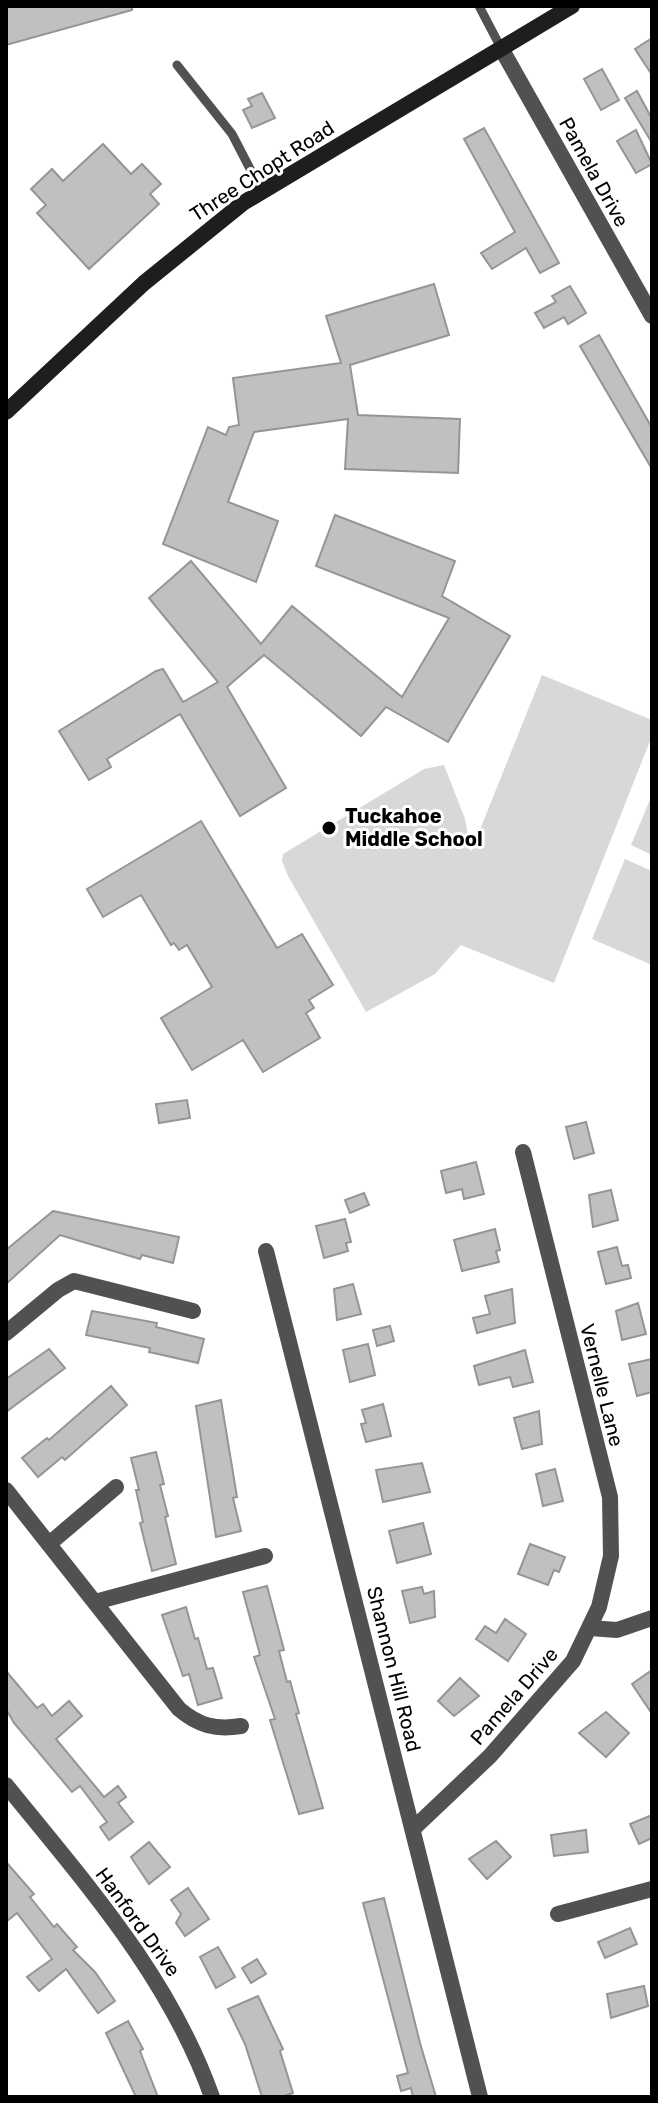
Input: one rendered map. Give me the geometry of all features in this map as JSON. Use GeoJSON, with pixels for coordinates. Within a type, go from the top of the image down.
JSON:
{"type":"FeatureCollection","features":[{"type":"Feature","properties":{"kind":"main road","name":"Three Chopt Road"},"geometry":{"type":"LineString","coordinates":[[6,412],[167,263],[262,192],[572,6]]}},
{"type":"Feature","properties":{"kind":"street","name":"Pamela Drive"},"geometry":{"type":"LineString","coordinates":[[501,48],[650,307]]}},
{"type":"Feature","properties":{"kind":"street","name":"Vernelle Lane"},"geometry":{"type":"LineString","coordinates":[[523,1152],[612,1512],[611,1556],[599,1607],[590,1628]]}},
{"type":"Feature","properties":{"kind":"street","name":"Shannon Hill Road"},"geometry":{"type":"LineString","coordinates":[[266,1251],[480,2097]]}},
{"type":"Feature","properties":{"kind":"street"},"geometry":{"type":"LineString","coordinates":[[6,1333],[58,1290],[74,1281],[193,1311]]}},
{"type":"Feature","properties":{"kind":"street"},"geometry":{"type":"LineString","coordinates":[[49,1544],[116,1487]]}},
{"type":"Feature","properties":{"kind":"street"},"geometry":{"type":"LineString","coordinates":[[6,1490],[192,1720],[219,1729],[241,1726]]}},
{"type":"Feature","properties":{"kind":"street"},"geometry":{"type":"LineString","coordinates":[[95,1602],[265,1556]]}},
{"type":"Feature","properties":{"kind":"street"},"geometry":{"type":"LineString","coordinates":[[590,1628],[617,1630],[652,1618]]}},
{"type":"Feature","properties":{"kind":"street","name":"Pamela Drive"},"geometry":{"type":"LineString","coordinates":[[414,1828],[534,1709],[573,1661],[590,1628]]}},
{"type":"Feature","properties":{"kind":"street","name":"Hanford Drive"},"geometry":{"type":"LineString","coordinates":[[6,1785],[131,1941],[185,2030],[212,2097]]}},
{"type":"Feature","properties":{"kind":"street"},"geometry":{"type":"LineString","coordinates":[[558,1914],[652,1889]]}},
{"type":"Feature","properties":{"kind":"lane"},"geometry":{"type":"LineString","coordinates":[[479,6],[501,48]]}},
{"type":"Feature","properties":{"kind":"lane"},"geometry":{"type":"LineString","coordinates":[[177,65],[232,134],[262,192]]}},
{"type":"Feature","properties":{"kind":"shaded area"},"geometry":{"type":"Polygon","coordinates":[[[542,675],[652,720],[652,736],[554,983],[461,945],[435,974],[366,1012],[288,876],[282,861],[283,854],[424,769],[444,765],[465,819],[471,852],[542,675]]]}},
{"type":"Feature","properties":{"kind":"shaded area"},"geometry":{"type":"Polygon","coordinates":[[[652,795],[652,855],[631,845],[652,795]]]}},
{"type":"Feature","properties":{"kind":"shaded area"},"geometry":{"type":"Polygon","coordinates":[[[625,859],[652,871],[652,965],[592,939],[625,859]]]}},
{"type":"Feature","properties":{"kind":"building"},"geometry":{"type":"Polygon","coordinates":[[[6,6],[132,6],[132,10],[6,45],[6,6]]]}},
{"type":"Feature","properties":{"kind":"building"},"geometry":{"type":"Polygon","coordinates":[[[652,38],[652,75],[635,49],[652,38]]]}},
{"type":"Feature","properties":{"kind":"building"},"geometry":{"type":"Polygon","coordinates":[[[602,69],[619,100],[601,110],[584,79],[602,69]]]}},
{"type":"Feature","properties":{"kind":"building"},"geometry":{"type":"Polygon","coordinates":[[[637,91],[652,119],[652,143],[625,98],[637,91]]]}},
{"type":"Feature","properties":{"kind":"building"},"geometry":{"type":"Polygon","coordinates":[[[262,93],[275,118],[252,128],[243,110],[252,106],[248,99],[262,93]]]}},
{"type":"Feature","properties":{"kind":"building"},"geometry":{"type":"Polygon","coordinates":[[[484,128],[559,263],[540,273],[526,248],[492,269],[481,253],[515,232],[464,139],[484,128]]]}},
{"type":"Feature","properties":{"kind":"building"},"geometry":{"type":"Polygon","coordinates":[[[636,130],[652,164],[636,173],[617,141],[636,130]]]}},
{"type":"Feature","properties":{"kind":"building"},"geometry":{"type":"Polygon","coordinates":[[[103,144],[131,174],[142,164],[161,184],[150,194],[159,204],[89,269],[37,213],[46,205],[31,189],[52,169],[63,181],[103,144]]]}},
{"type":"Feature","properties":{"kind":"building"},"geometry":{"type":"Polygon","coordinates":[[[434,284],[449,335],[350,365],[358,415],[460,419],[458,473],[345,469],[348,419],[254,432],[228,502],[278,521],[256,582],[163,544],[208,427],[226,435],[229,427],[239,425],[233,378],[341,363],[326,316],[434,284]]]}},
{"type":"Feature","properties":{"kind":"building"},"geometry":{"type":"Polygon","coordinates":[[[570,286],[586,313],[568,324],[564,317],[544,328],[535,313],[556,302],[552,296],[570,286]]]}},
{"type":"Feature","properties":{"kind":"building"},"geometry":{"type":"Polygon","coordinates":[[[599,335],[652,428],[652,469],[580,346],[599,335]]]}},
{"type":"Feature","properties":{"kind":"building"},"geometry":{"type":"Polygon","coordinates":[[[335,515],[455,561],[442,596],[510,636],[448,742],[386,707],[361,736],[264,655],[227,687],[286,788],[240,816],[180,714],[107,759],[111,767],[89,780],[59,731],[156,671],[163,669],[183,702],[218,682],[149,598],[191,561],[261,644],[292,606],[402,697],[449,618],[316,566],[335,515]]]}},
{"type":"Feature","properties":{"kind":"building"},"geometry":{"type":"Polygon","coordinates":[[[201,821],[277,948],[302,934],[333,985],[309,1000],[314,1008],[306,1013],[320,1038],[263,1072],[243,1040],[192,1070],[161,1018],[212,987],[187,945],[179,950],[174,943],[171,945],[141,895],[103,917],[87,889],[201,821]]]}},
{"type":"Feature","properties":{"kind":"building"},"geometry":{"type":"Polygon","coordinates":[[[187,1100],[190,1118],[159,1123],[156,1104],[187,1100]]]}},
{"type":"Feature","properties":{"kind":"building"},"geometry":{"type":"Polygon","coordinates":[[[586,1122],[594,1153],[574,1159],[566,1127],[586,1122]]]}},
{"type":"Feature","properties":{"kind":"building"},"geometry":{"type":"Polygon","coordinates":[[[476,1162],[484,1194],[464,1199],[462,1189],[446,1193],[441,1171],[476,1162]]]}},
{"type":"Feature","properties":{"kind":"building"},"geometry":{"type":"Polygon","coordinates":[[[611,1190],[618,1220],[593,1227],[589,1195],[611,1190]]]}},
{"type":"Feature","properties":{"kind":"building"},"geometry":{"type":"Polygon","coordinates":[[[364,1193],[369,1205],[350,1213],[345,1200],[364,1193]]]}},
{"type":"Feature","properties":{"kind":"building"},"geometry":{"type":"Polygon","coordinates":[[[53,1211],[179,1237],[173,1263],[142,1255],[140,1259],[60,1235],[6,1284],[6,1250],[53,1211]]]}},
{"type":"Feature","properties":{"kind":"building"},"geometry":{"type":"Polygon","coordinates":[[[345,1219],[351,1242],[346,1243],[348,1251],[324,1258],[316,1226],[345,1219]]]}},
{"type":"Feature","properties":{"kind":"building"},"geometry":{"type":"Polygon","coordinates":[[[495,1229],[500,1250],[496,1251],[499,1262],[462,1271],[454,1240],[495,1229]]]}},
{"type":"Feature","properties":{"kind":"building"},"geometry":{"type":"Polygon","coordinates":[[[617,1247],[622,1266],[628,1265],[631,1278],[606,1284],[598,1252],[617,1247]]]}},
{"type":"Feature","properties":{"kind":"building"},"geometry":{"type":"Polygon","coordinates":[[[353,1284],[361,1314],[337,1320],[334,1289],[353,1284]]]}},
{"type":"Feature","properties":{"kind":"building"},"geometry":{"type":"Polygon","coordinates":[[[512,1289],[515,1323],[477,1333],[473,1318],[490,1314],[485,1296],[512,1289]]]}},
{"type":"Feature","properties":{"kind":"building"},"geometry":{"type":"Polygon","coordinates":[[[638,1303],[646,1334],[622,1340],[616,1311],[638,1303]]]}},
{"type":"Feature","properties":{"kind":"building"},"geometry":{"type":"Polygon","coordinates":[[[92,1311],[157,1323],[156,1327],[204,1339],[198,1363],[149,1352],[150,1348],[86,1335],[92,1311]]]}},
{"type":"Feature","properties":{"kind":"building"},"geometry":{"type":"Polygon","coordinates":[[[390,1326],[394,1341],[377,1346],[373,1330],[390,1326]]]}},
{"type":"Feature","properties":{"kind":"building"},"geometry":{"type":"Polygon","coordinates":[[[368,1344],[375,1375],[350,1382],[343,1350],[368,1344]]]}},
{"type":"Feature","properties":{"kind":"building"},"geometry":{"type":"Polygon","coordinates":[[[49,1349],[65,1368],[6,1412],[6,1379],[49,1349]]]}},
{"type":"Feature","properties":{"kind":"building"},"geometry":{"type":"Polygon","coordinates":[[[525,1350],[533,1382],[513,1387],[510,1377],[479,1385],[474,1366],[525,1350]]]}},
{"type":"Feature","properties":{"kind":"building"},"geometry":{"type":"Polygon","coordinates":[[[652,1359],[652,1392],[637,1396],[629,1364],[652,1359]]]}},
{"type":"Feature","properties":{"kind":"building"},"geometry":{"type":"Polygon","coordinates":[[[111,1386],[127,1405],[65,1460],[62,1457],[38,1477],[22,1458],[47,1438],[49,1440],[111,1386]]]}},
{"type":"Feature","properties":{"kind":"building"},"geometry":{"type":"Polygon","coordinates":[[[221,1400],[237,1497],[233,1498],[241,1531],[216,1537],[196,1406],[221,1400]]]}},
{"type":"Feature","properties":{"kind":"building"},"geometry":{"type":"Polygon","coordinates":[[[383,1404],[391,1436],[366,1442],[361,1424],[366,1423],[362,1410],[383,1404]]]}},
{"type":"Feature","properties":{"kind":"building"},"geometry":{"type":"Polygon","coordinates":[[[539,1411],[542,1444],[522,1449],[514,1418],[539,1411]]]}},
{"type":"Feature","properties":{"kind":"building"},"geometry":{"type":"Polygon","coordinates":[[[156,1452],[164,1484],[160,1485],[168,1516],[165,1517],[176,1564],[152,1571],[140,1523],[143,1522],[136,1490],[139,1490],[131,1458],[156,1452]]]}},
{"type":"Feature","properties":{"kind":"building"},"geometry":{"type":"Polygon","coordinates":[[[422,1463],[430,1492],[383,1502],[376,1470],[422,1463]]]}},
{"type":"Feature","properties":{"kind":"building"},"geometry":{"type":"Polygon","coordinates":[[[555,1469],[563,1501],[543,1506],[536,1474],[555,1469]]]}},
{"type":"Feature","properties":{"kind":"building"},"geometry":{"type":"Polygon","coordinates":[[[423,1523],[431,1554],[397,1563],[389,1531],[423,1523]]]}},
{"type":"Feature","properties":{"kind":"building"},"geometry":{"type":"Polygon","coordinates":[[[530,1544],[565,1557],[559,1572],[554,1570],[548,1585],[518,1574],[530,1544]]]}},
{"type":"Feature","properties":{"kind":"building"},"geometry":{"type":"Polygon","coordinates":[[[267,1586],[284,1650],[279,1651],[299,1713],[296,1714],[323,1808],[299,1814],[270,1720],[275,1719],[254,1657],[260,1655],[243,1592],[267,1586]]]}},
{"type":"Feature","properties":{"kind":"building"},"geometry":{"type":"Polygon","coordinates":[[[422,1587],[424,1594],[434,1591],[435,1617],[410,1623],[402,1591],[422,1587]]]}},
{"type":"Feature","properties":{"kind":"building"},"geometry":{"type":"Polygon","coordinates":[[[186,1607],[195,1639],[198,1638],[207,1669],[213,1668],[222,1698],[198,1705],[189,1674],[183,1676],[162,1615],[186,1607]]]}},
{"type":"Feature","properties":{"kind":"building"},"geometry":{"type":"Polygon","coordinates":[[[505,1619],[526,1634],[508,1661],[476,1639],[485,1626],[496,1633],[505,1619]]]}},
{"type":"Feature","properties":{"kind":"building"},"geometry":{"type":"Polygon","coordinates":[[[652,1670],[652,1714],[632,1684],[652,1670]]]}},
{"type":"Feature","properties":{"kind":"building"},"geometry":{"type":"Polygon","coordinates":[[[6,1671],[37,1708],[43,1704],[52,1716],[69,1701],[82,1716],[56,1739],[104,1797],[118,1786],[126,1797],[118,1803],[133,1822],[109,1840],[100,1827],[107,1822],[80,1786],[72,1792],[14,1723],[6,1709],[6,1671]]]}},
{"type":"Feature","properties":{"kind":"building"},"geometry":{"type":"Polygon","coordinates":[[[460,1678],[479,1696],[454,1716],[438,1701],[460,1678]]]}},
{"type":"Feature","properties":{"kind":"building"},"geometry":{"type":"Polygon","coordinates":[[[606,1712],[629,1733],[606,1757],[579,1733],[606,1712]]]}},
{"type":"Feature","properties":{"kind":"building"},"geometry":{"type":"Polygon","coordinates":[[[652,1815],[652,1838],[639,1844],[630,1824],[652,1815]]]}},
{"type":"Feature","properties":{"kind":"building"},"geometry":{"type":"Polygon","coordinates":[[[586,1830],[588,1852],[554,1856],[551,1835],[586,1830]]]}},
{"type":"Feature","properties":{"kind":"building"},"geometry":{"type":"Polygon","coordinates":[[[496,1841],[511,1857],[487,1879],[469,1859],[496,1841]]]}},
{"type":"Feature","properties":{"kind":"building"},"geometry":{"type":"Polygon","coordinates":[[[149,1842],[170,1867],[149,1884],[131,1857],[149,1842]]]}},
{"type":"Feature","properties":{"kind":"building"},"geometry":{"type":"Polygon","coordinates":[[[6,1862],[34,1894],[30,1897],[54,1927],[57,1924],[77,1947],[73,1950],[95,1972],[115,2001],[98,2013],[66,1969],[39,1991],[27,1977],[52,1959],[17,1913],[6,1922],[6,1862]]]}},
{"type":"Feature","properties":{"kind":"building"},"geometry":{"type":"Polygon","coordinates":[[[188,1888],[209,1919],[185,1936],[176,1923],[181,1914],[171,1900],[188,1888]]]}},
{"type":"Feature","properties":{"kind":"building"},"geometry":{"type":"Polygon","coordinates":[[[384,1898],[436,2097],[413,2097],[411,2088],[401,2091],[397,2076],[408,2073],[363,1903],[384,1898]]]}},
{"type":"Feature","properties":{"kind":"building"},"geometry":{"type":"Polygon","coordinates":[[[630,1928],[637,1944],[605,1958],[598,1942],[630,1928]]]}},
{"type":"Feature","properties":{"kind":"building"},"geometry":{"type":"Polygon","coordinates":[[[218,1947],[235,1977],[216,1988],[200,1957],[218,1947]]]}},
{"type":"Feature","properties":{"kind":"building"},"geometry":{"type":"Polygon","coordinates":[[[257,1959],[266,1974],[251,1983],[242,1968],[257,1959]]]}},
{"type":"Feature","properties":{"kind":"building"},"geometry":{"type":"Polygon","coordinates":[[[644,1986],[648,2006],[611,2018],[607,1994],[644,1986]]]}},
{"type":"Feature","properties":{"kind":"building"},"geometry":{"type":"Polygon","coordinates":[[[258,1996],[283,2049],[280,2051],[293,2093],[281,2097],[262,2097],[245,2044],[228,2009],[258,1996]]]}},
{"type":"Feature","properties":{"kind":"building"},"geometry":{"type":"Polygon","coordinates":[[[128,2021],[143,2049],[140,2051],[158,2097],[136,2097],[106,2033],[128,2021]]]}},
{"type":"Feature","properties":{"kind":"place","name":"Tuckahoe Middle School"},"geometry":{"type":"Point","coordinates":[329,828]}}]}
